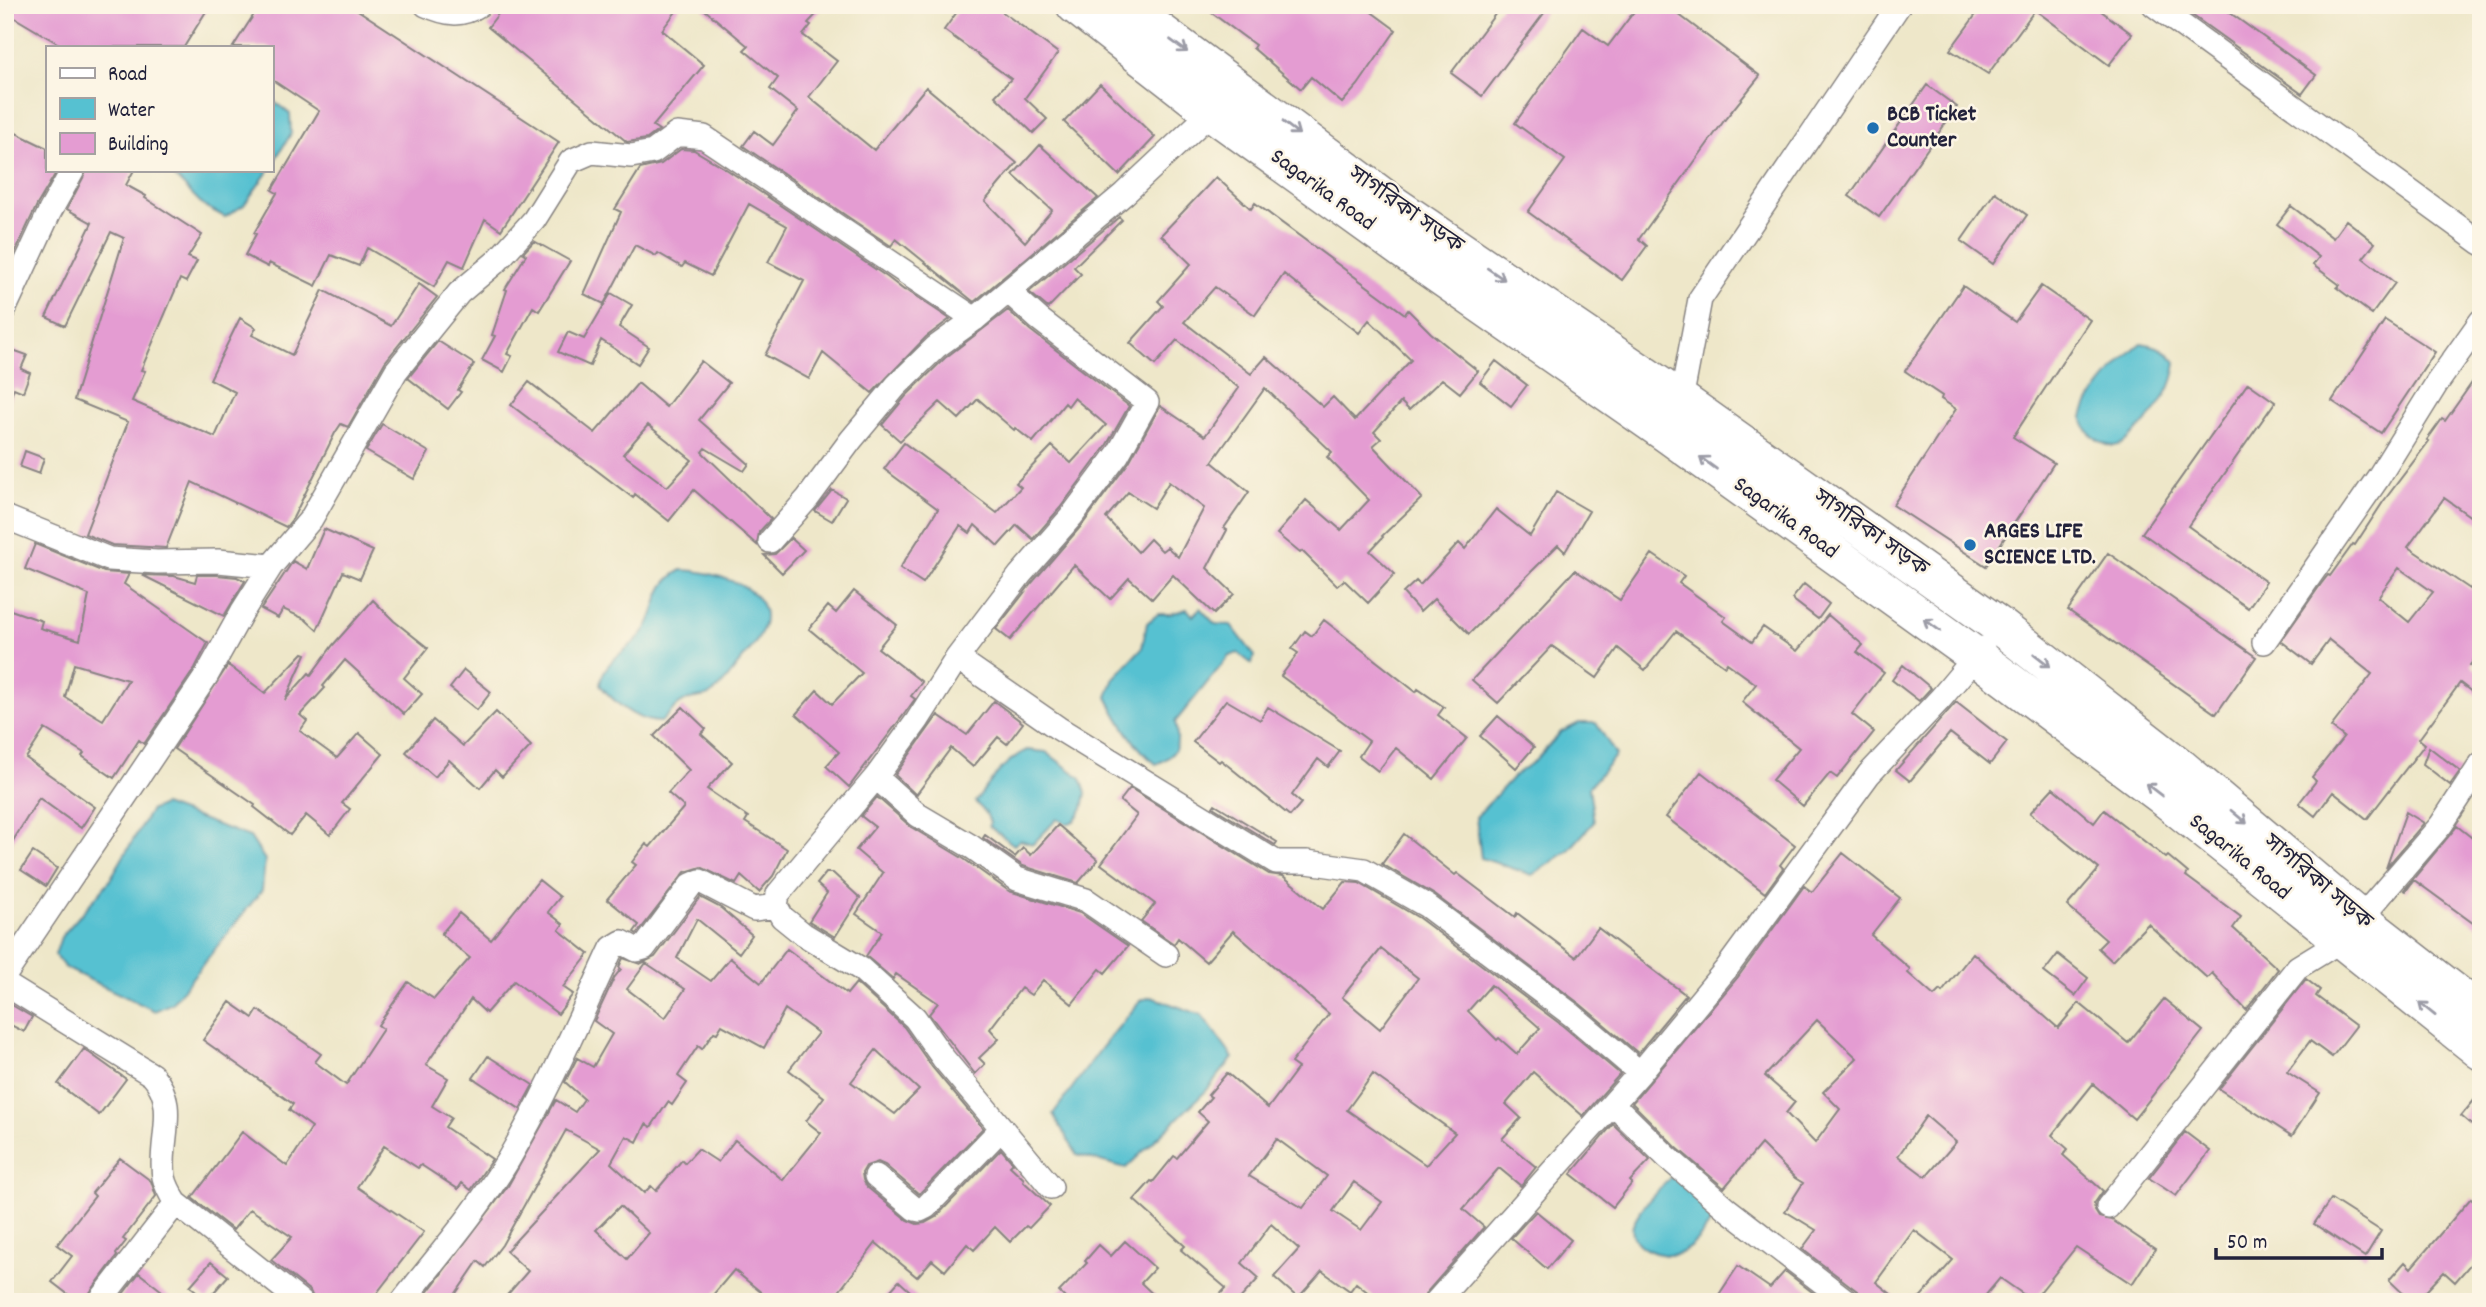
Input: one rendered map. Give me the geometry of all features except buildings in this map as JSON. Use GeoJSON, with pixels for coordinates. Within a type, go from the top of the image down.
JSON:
{"type":"FeatureCollection","features":[{"type":"Feature","properties":{"kind":"main road","name":"Sagarika Road"},"geometry":{"type":"LineString","coordinates":[[1074,5],[1224,100]]}},
{"type":"Feature","properties":{"kind":"main road","name":"Sagarika Road"},"geometry":{"type":"LineString","coordinates":[[1124,5],[1224,100],[1403,250],[1666,433],[1977,657],[2161,795],[2351,930],[2481,1051]]}},
{"type":"Feature","properties":{"kind":"main road","name":"সাগরিকা সড়ক"},"geometry":{"type":"LineString","coordinates":[[1224,100],[1391,203],[1681,400],[1998,625],[2180,767],[2351,930],[2480,1012]]}},
{"type":"Feature","properties":{"kind":"street"},"geometry":{"type":"LineString","coordinates":[[426,5],[444,13],[466,13],[479,5]]}},
{"type":"Feature","properties":{"kind":"street"},"geometry":{"type":"LineString","coordinates":[[1666,433],[1681,400],[1700,299],[1899,5]]}},
{"type":"Feature","properties":{"kind":"street"},"geometry":{"type":"LineString","coordinates":[[2154,5],[2481,243]]}},
{"type":"Feature","properties":{"kind":"street"},"geometry":{"type":"LineString","coordinates":[[770,541],[808,498],[896,386],[936,347],[1009,292],[1124,194],[1224,100]]}},
{"type":"Feature","properties":{"kind":"street"},"geometry":{"type":"LineString","coordinates":[[5,975],[207,675],[271,566],[311,519],[396,371],[460,293],[496,261],[534,220],[571,161],[592,152],[631,156],[653,152],[677,134],[704,137],[975,319]]}},
{"type":"Feature","properties":{"kind":"street"},"geometry":{"type":"LineString","coordinates":[[5,308],[50,211],[72,172]]}},
{"type":"Feature","properties":{"kind":"street"},"geometry":{"type":"LineString","coordinates":[[1009,292],[1147,402],[1118,454],[1071,517],[1020,575],[957,658],[917,721],[876,777],[778,894],[776,906],[782,917],[793,926],[861,969],[915,1018],[943,1058],[1051,1187]]}},
{"type":"Feature","properties":{"kind":"street"},"geometry":{"type":"LineString","coordinates":[[2264,642],[2378,478],[2437,383],[2481,321]]}},
{"type":"Feature","properties":{"kind":"street"},"geometry":{"type":"LineString","coordinates":[[5,517],[109,559],[157,562],[218,561],[271,566]]}},
{"type":"Feature","properties":{"kind":"street"},"geometry":{"type":"LineString","coordinates":[[1436,1302],[1640,1073],[1727,968],[1869,774],[1977,657],[1998,625]]}},
{"type":"Feature","properties":{"kind":"street"},"geometry":{"type":"LineString","coordinates":[[957,658],[1058,728],[1276,862],[1307,862],[1364,870],[1427,905],[1572,1016],[1640,1073]]}},
{"type":"Feature","properties":{"kind":"street"},"geometry":{"type":"LineString","coordinates":[[2108,1207],[2298,967],[2351,930],[2441,825],[2481,764]]}},
{"type":"Feature","properties":{"kind":"street"},"geometry":{"type":"LineString","coordinates":[[876,777],[918,815],[972,847],[1017,879],[1086,900],[1166,955]]}},
{"type":"Feature","properties":{"kind":"street"},"geometry":{"type":"LineString","coordinates":[[402,1302],[507,1162],[543,1097],[612,948],[622,942],[637,950],[644,948],[691,885],[700,881],[754,909],[776,906]]}},
{"type":"Feature","properties":{"kind":"street"},"geometry":{"type":"LineString","coordinates":[[5,984],[152,1075],[162,1086],[166,1102],[164,1175],[168,1190],[176,1203],[301,1302]]}},
{"type":"Feature","properties":{"kind":"street"},"geometry":{"type":"LineString","coordinates":[[1613,1104],[1667,1157],[1727,1209],[1847,1302]]}},
{"type":"Feature","properties":{"kind":"street"},"geometry":{"type":"LineString","coordinates":[[876,1176],[915,1209],[920,1210],[926,1207],[1001,1129]]}},
{"type":"Feature","properties":{"kind":"street"},"geometry":{"type":"LineString","coordinates":[[99,1302],[176,1203]]}},
{"type":"Feature","properties":{"kind":"water"},"geometry":{"type":"Polygon","coordinates":[[[273,101],[290,114],[291,134],[273,163],[273,101]]]}},
{"type":"Feature","properties":{"kind":"water"},"geometry":{"type":"Polygon","coordinates":[[[170,172],[268,172],[244,205],[225,217],[204,206],[170,172]]]}},
{"type":"Feature","properties":{"kind":"water"},"geometry":{"type":"Polygon","coordinates":[[[2141,343],[2152,345],[2169,354],[2176,362],[2173,379],[2161,403],[2145,423],[2122,444],[2109,446],[2086,428],[2083,418],[2085,410],[2107,378],[2141,343]]]}},
{"type":"Feature","properties":{"kind":"water"},"geometry":{"type":"Polygon","coordinates":[[[682,570],[733,581],[745,588],[755,595],[762,605],[765,622],[757,641],[719,688],[708,695],[682,703],[661,722],[643,719],[612,698],[600,685],[602,676],[612,661],[645,630],[661,590],[672,576],[682,570]]]}},
{"type":"Feature","properties":{"kind":"water"},"geometry":{"type":"Polygon","coordinates":[[[1200,608],[1215,624],[1231,625],[1254,655],[1252,664],[1238,653],[1229,656],[1175,722],[1177,742],[1173,753],[1156,764],[1128,733],[1107,697],[1114,678],[1142,648],[1147,623],[1158,614],[1187,609],[1193,616],[1200,608]]]}},
{"type":"Feature","properties":{"kind":"water"},"geometry":{"type":"Polygon","coordinates":[[[1579,723],[1596,723],[1616,755],[1589,787],[1594,822],[1568,851],[1532,875],[1481,858],[1476,817],[1514,776],[1536,760],[1561,732],[1579,723]]]}},
{"type":"Feature","properties":{"kind":"water"},"geometry":{"type":"Polygon","coordinates":[[[1027,750],[1046,752],[1081,778],[1086,793],[1083,808],[1074,821],[1067,824],[1057,819],[1033,844],[1020,840],[1014,845],[989,826],[986,813],[975,802],[1004,767],[1027,750]]]}},
{"type":"Feature","properties":{"kind":"water"},"geometry":{"type":"Polygon","coordinates":[[[163,805],[250,837],[265,860],[262,890],[172,1003],[155,1011],[65,968],[55,955],[61,937],[108,883],[150,811],[163,805]]]}},
{"type":"Feature","properties":{"kind":"water"},"geometry":{"type":"Polygon","coordinates":[[[1151,997],[1202,1015],[1233,1058],[1206,1091],[1126,1168],[1077,1155],[1053,1114],[1141,1000],[1151,997]]]}},
{"type":"Feature","properties":{"kind":"water"},"geometry":{"type":"Polygon","coordinates":[[[1670,1178],[1679,1179],[1716,1213],[1697,1241],[1680,1253],[1665,1255],[1641,1246],[1633,1233],[1633,1225],[1644,1207],[1670,1178]]]}},
{"type":"Feature","properties":{"kind":"place","name":"BCB Ticket Counter"},"geometry":{"type":"Point","coordinates":[1873,128]}},
{"type":"Feature","properties":{"kind":"place","name":"ARGES LIFE SCIENCE LTD."},"geometry":{"type":"Point","coordinates":[1970,545]}}]}
